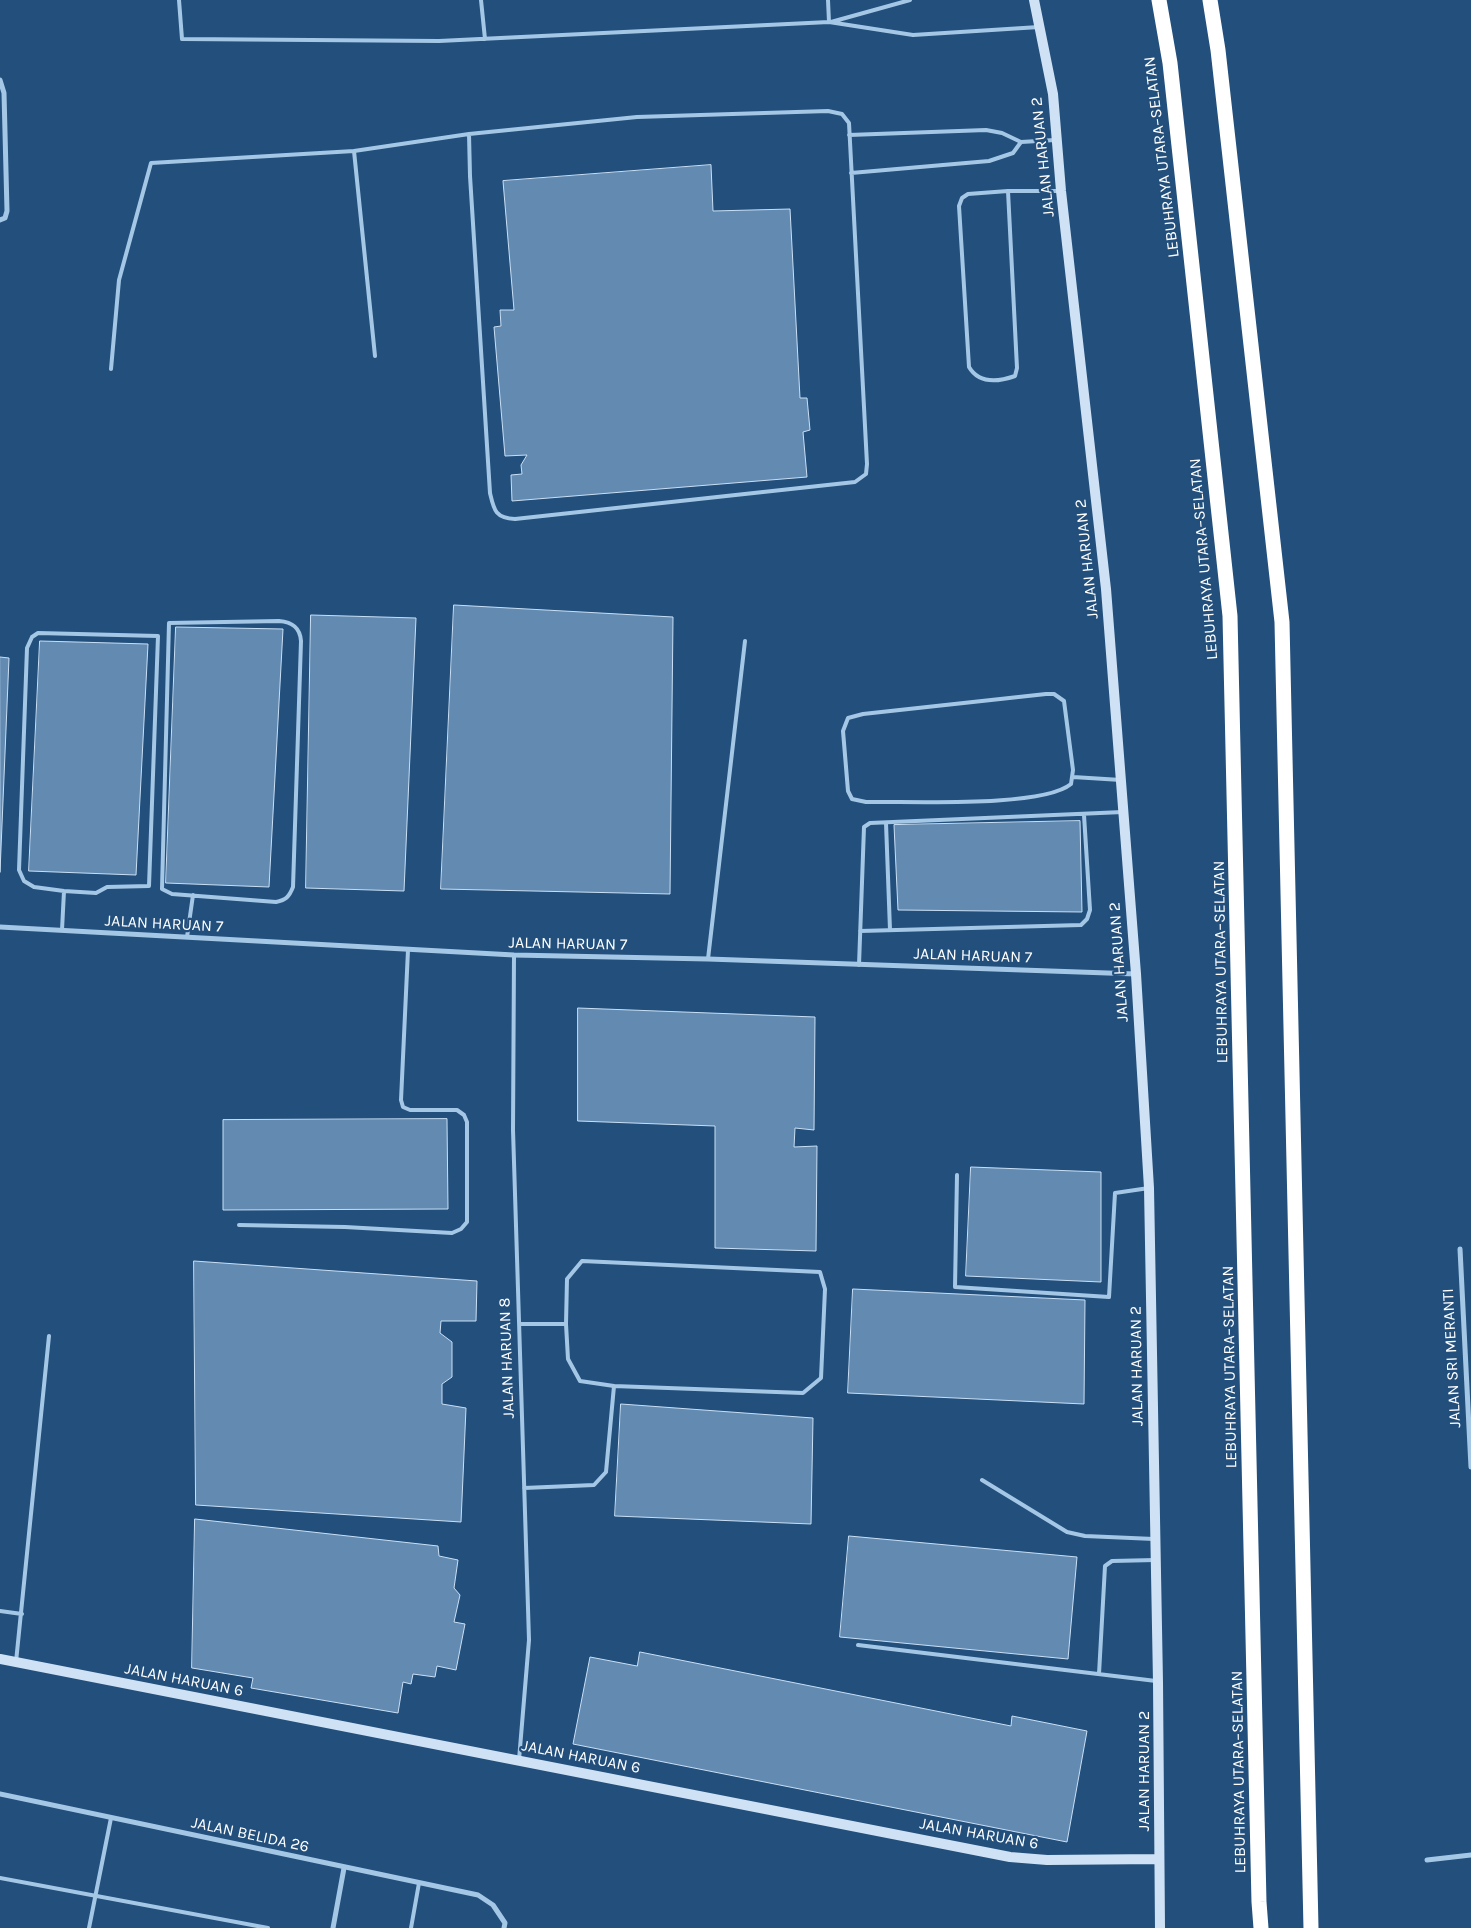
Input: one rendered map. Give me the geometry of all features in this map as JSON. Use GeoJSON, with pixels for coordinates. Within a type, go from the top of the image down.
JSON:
{"type":"FeatureCollection","features":[{"type":"Feature","properties":{"kind":"highway","name":"LEBUHRAYA UTARA–SELATAN"},"geometry":{"type":"LineString","coordinates":[[1159,0],[1170,63],[1230,616],[1261,1928]]}},
{"type":"Feature","properties":{"kind":"highway"},"geometry":{"type":"LineString","coordinates":[[1210,0],[1218,50],[1282,622],[1311,1928]]}},
{"type":"Feature","properties":{"kind":"main road","name":"JALAN HARUAN 2"},"geometry":{"type":"LineString","coordinates":[[1034,0],[1053,94],[1106,589],[1136,974],[1149,1188],[1158,1682],[1160,1928]]}},
{"type":"Feature","properties":{"kind":"main road","name":"JALAN HARUAN 6"},"geometry":{"type":"LineString","coordinates":[[0,1659],[1010,1857],[1046,1860],[1159,1859]]}},
{"type":"Feature","properties":{"kind":"street"},"geometry":{"type":"LineString","coordinates":[[0,80],[4,93],[7,211],[2,219]]}},
{"type":"Feature","properties":{"kind":"street","name":"JALAN HARUAN 7"},"geometry":{"type":"LineString","coordinates":[[0,927],[514,955],[708,959],[1136,974]]}},
{"type":"Feature","properties":{"kind":"street","name":"JALAN SRI MERANTI"},"geometry":{"type":"LineString","coordinates":[[1460,1249],[1471,1467]]}},
{"type":"Feature","properties":{"kind":"street","name":"JALAN BELIDA 26"},"geometry":{"type":"LineString","coordinates":[[0,1794],[478,1895],[493,1905],[505,1923],[504,1928]]}},
{"type":"Feature","properties":{"kind":"street"},"geometry":{"type":"LineString","coordinates":[[1427,1860],[1471,1855]]}},
{"type":"Feature","properties":{"kind":"street"},"geometry":{"type":"LineString","coordinates":[[333,1928],[344,1868]]}},
{"type":"Feature","properties":{"kind":"lane"},"geometry":{"type":"LineString","coordinates":[[179,0],[182,39],[438,41],[829,22],[913,35],[1040,27]]}},
{"type":"Feature","properties":{"kind":"lane"},"geometry":{"type":"LineString","coordinates":[[481,0],[485,39]]}},
{"type":"Feature","properties":{"kind":"lane"},"geometry":{"type":"LineString","coordinates":[[828,0],[829,22]]}},
{"type":"Feature","properties":{"kind":"lane"},"geometry":{"type":"LineString","coordinates":[[829,22],[910,0]]}},
{"type":"Feature","properties":{"kind":"lane"},"geometry":{"type":"LineString","coordinates":[[110,369],[119,280],[151,163],[354,151],[470,134],[637,117],[828,111],[842,114],[848,123],[867,464],[866,474],[855,482],[515,519],[506,518],[494,510],[490,493],[470,176],[470,134]]}},
{"type":"Feature","properties":{"kind":"lane"},"geometry":{"type":"LineString","coordinates":[[849,135],[986,130],[1002,133],[1021,142],[1057,140]]}},
{"type":"Feature","properties":{"kind":"lane"},"geometry":{"type":"LineString","coordinates":[[851,172],[989,161],[1012,153],[1021,142]]}},
{"type":"Feature","properties":{"kind":"lane"},"geometry":{"type":"LineString","coordinates":[[354,151],[375,356]]}},
{"type":"Feature","properties":{"kind":"lane"},"geometry":{"type":"LineString","coordinates":[[1008,192],[1017,368],[1015,376],[1007,379],[982,380],[974,376],[969,368],[959,206],[962,198],[968,194],[1008,192],[1062,191]]}},
{"type":"Feature","properties":{"kind":"lane"},"geometry":{"type":"LineString","coordinates":[[289,621],[300,633],[301,641],[293,887],[290,896],[276,902],[193,895],[172,894],[162,889],[169,623],[289,621]]}},
{"type":"Feature","properties":{"kind":"lane"},"geometry":{"type":"LineString","coordinates":[[38,633],[158,636],[149,886],[107,886],[96,893],[64,891],[34,887],[24,881],[19,870],[27,648],[29,641],[38,633]]}},
{"type":"Feature","properties":{"kind":"lane"},"geometry":{"type":"LineString","coordinates":[[708,959],[745,641]]}},
{"type":"Feature","properties":{"kind":"lane"},"geometry":{"type":"LineString","coordinates":[[1054,694],[1064,701],[1073,777],[1071,784],[1065,790],[1020,800],[866,802],[852,799],[848,791],[843,731],[848,718],[863,714],[1054,694]]}},
{"type":"Feature","properties":{"kind":"lane"},"geometry":{"type":"LineString","coordinates":[[1073,777],[1121,780]]}},
{"type":"Feature","properties":{"kind":"lane"},"geometry":{"type":"LineString","coordinates":[[858,965],[864,827],[870,823],[1123,812]]}},
{"type":"Feature","properties":{"kind":"lane"},"geometry":{"type":"LineString","coordinates":[[860,931],[1081,925],[1087,919],[1090,910],[1084,815]]}},
{"type":"Feature","properties":{"kind":"lane"},"geometry":{"type":"LineString","coordinates":[[886,822],[890,930]]}},
{"type":"Feature","properties":{"kind":"lane"},"geometry":{"type":"LineString","coordinates":[[62,930],[64,891]]}},
{"type":"Feature","properties":{"kind":"lane"},"geometry":{"type":"LineString","coordinates":[[187,937],[193,895]]}},
{"type":"Feature","properties":{"kind":"lane"},"geometry":{"type":"LineString","coordinates":[[239,1225],[452,1233],[461,1229],[467,1222],[467,1122],[464,1114],[458,1110],[410,1110],[403,1107],[401,1100],[408,950]]}},
{"type":"Feature","properties":{"kind":"lane","name":"JALAN HARUAN 8"},"geometry":{"type":"LineString","coordinates":[[514,955],[513,1130],[528,1640],[519,1760]]}},
{"type":"Feature","properties":{"kind":"lane"},"geometry":{"type":"LineString","coordinates":[[957,1175],[955,1287],[984,1289],[1109,1297],[1114,1192],[1149,1188]]}},
{"type":"Feature","properties":{"kind":"lane"},"geometry":{"type":"LineString","coordinates":[[582,1261],[820,1272],[824,1289],[821,1378],[803,1393],[614,1386],[580,1381],[568,1359],[566,1324],[567,1279],[582,1261]]}},
{"type":"Feature","properties":{"kind":"lane"},"geometry":{"type":"LineString","coordinates":[[519,1324],[566,1324]]}},
{"type":"Feature","properties":{"kind":"lane"},"geometry":{"type":"LineString","coordinates":[[16,1662],[49,1336]]}},
{"type":"Feature","properties":{"kind":"lane"},"geometry":{"type":"LineString","coordinates":[[524,1488],[594,1485],[606,1472],[614,1386]]}},
{"type":"Feature","properties":{"kind":"lane"},"geometry":{"type":"LineString","coordinates":[[982,1480],[1067,1532],[1085,1536],[1154,1539]]}},
{"type":"Feature","properties":{"kind":"lane"},"geometry":{"type":"LineString","coordinates":[[1099,1674],[1105,1566],[1112,1561],[1155,1560]]}},
{"type":"Feature","properties":{"kind":"lane"},"geometry":{"type":"LineString","coordinates":[[0,1610],[22,1614]]}},
{"type":"Feature","properties":{"kind":"lane"},"geometry":{"type":"LineString","coordinates":[[858,1645],[1158,1682]]}},
{"type":"Feature","properties":{"kind":"lane"},"geometry":{"type":"LineString","coordinates":[[89,1928],[111,1818]]}},
{"type":"Feature","properties":{"kind":"lane"},"geometry":{"type":"LineString","coordinates":[[0,1878],[268,1928]]}},
{"type":"Feature","properties":{"kind":"lane"},"geometry":{"type":"LineString","coordinates":[[411,1928],[419,1883]]}},
{"type":"Feature","properties":{"kind":"building"},"geometry":{"type":"Polygon","coordinates":[[[711,165],[713,211],[790,209],[800,398],[807,398],[810,430],[803,432],[807,477],[512,501],[511,475],[522,474],[521,465],[527,455],[505,456],[494,327],[501,326],[500,310],[514,310],[503,181],[711,165]]]}},
{"type":"Feature","properties":{"kind":"building"},"geometry":{"type":"Polygon","coordinates":[[[454,605],[673,617],[670,894],[441,889],[454,605]]]}},
{"type":"Feature","properties":{"kind":"building"},"geometry":{"type":"Polygon","coordinates":[[[311,615],[416,618],[404,891],[306,888],[311,615]]]}},
{"type":"Feature","properties":{"kind":"building"},"geometry":{"type":"Polygon","coordinates":[[[176,627],[283,629],[269,887],[166,883],[176,627]]]}},
{"type":"Feature","properties":{"kind":"building"},"geometry":{"type":"Polygon","coordinates":[[[40,641],[148,644],[136,875],[29,871],[40,641]]]}},
{"type":"Feature","properties":{"kind":"building"},"geometry":{"type":"Polygon","coordinates":[[[0,657],[9,658],[0,872],[0,657]]]}},
{"type":"Feature","properties":{"kind":"building"},"geometry":{"type":"Polygon","coordinates":[[[1080,821],[1082,912],[898,910],[894,825],[1080,821]]]}},
{"type":"Feature","properties":{"kind":"building"},"geometry":{"type":"Polygon","coordinates":[[[578,1008],[815,1017],[814,1130],[795,1128],[794,1147],[817,1146],[816,1251],[715,1248],[715,1126],[578,1121],[578,1008]]]}},
{"type":"Feature","properties":{"kind":"building"},"geometry":{"type":"Polygon","coordinates":[[[447,1119],[448,1209],[223,1210],[223,1120],[447,1119]]]}},
{"type":"Feature","properties":{"kind":"building"},"geometry":{"type":"Polygon","coordinates":[[[971,1167],[1101,1172],[1101,1282],[966,1276],[971,1167]]]}},
{"type":"Feature","properties":{"kind":"building"},"geometry":{"type":"Polygon","coordinates":[[[194,1261],[477,1281],[476,1321],[441,1321],[440,1333],[452,1342],[452,1377],[442,1384],[442,1404],[466,1408],[461,1522],[196,1505],[194,1261]]]}},
{"type":"Feature","properties":{"kind":"building"},"geometry":{"type":"Polygon","coordinates":[[[853,1289],[1085,1300],[1084,1404],[848,1393],[853,1289]]]}},
{"type":"Feature","properties":{"kind":"building"},"geometry":{"type":"Polygon","coordinates":[[[621,1404],[813,1418],[811,1524],[615,1516],[621,1404]]]}},
{"type":"Feature","properties":{"kind":"building"},"geometry":{"type":"Polygon","coordinates":[[[195,1519],[438,1546],[439,1556],[458,1560],[454,1588],[460,1595],[454,1622],[465,1624],[456,1670],[437,1666],[435,1677],[413,1674],[411,1684],[403,1682],[398,1713],[251,1688],[253,1678],[192,1668],[195,1519]]]}},
{"type":"Feature","properties":{"kind":"building"},"geometry":{"type":"Polygon","coordinates":[[[849,1536],[1077,1557],[1068,1659],[840,1637],[849,1536]]]}},
{"type":"Feature","properties":{"kind":"building"},"geometry":{"type":"Polygon","coordinates":[[[640,1652],[1011,1726],[1012,1716],[1087,1731],[1067,1842],[573,1744],[590,1657],[637,1666],[640,1652]]]}}]}
